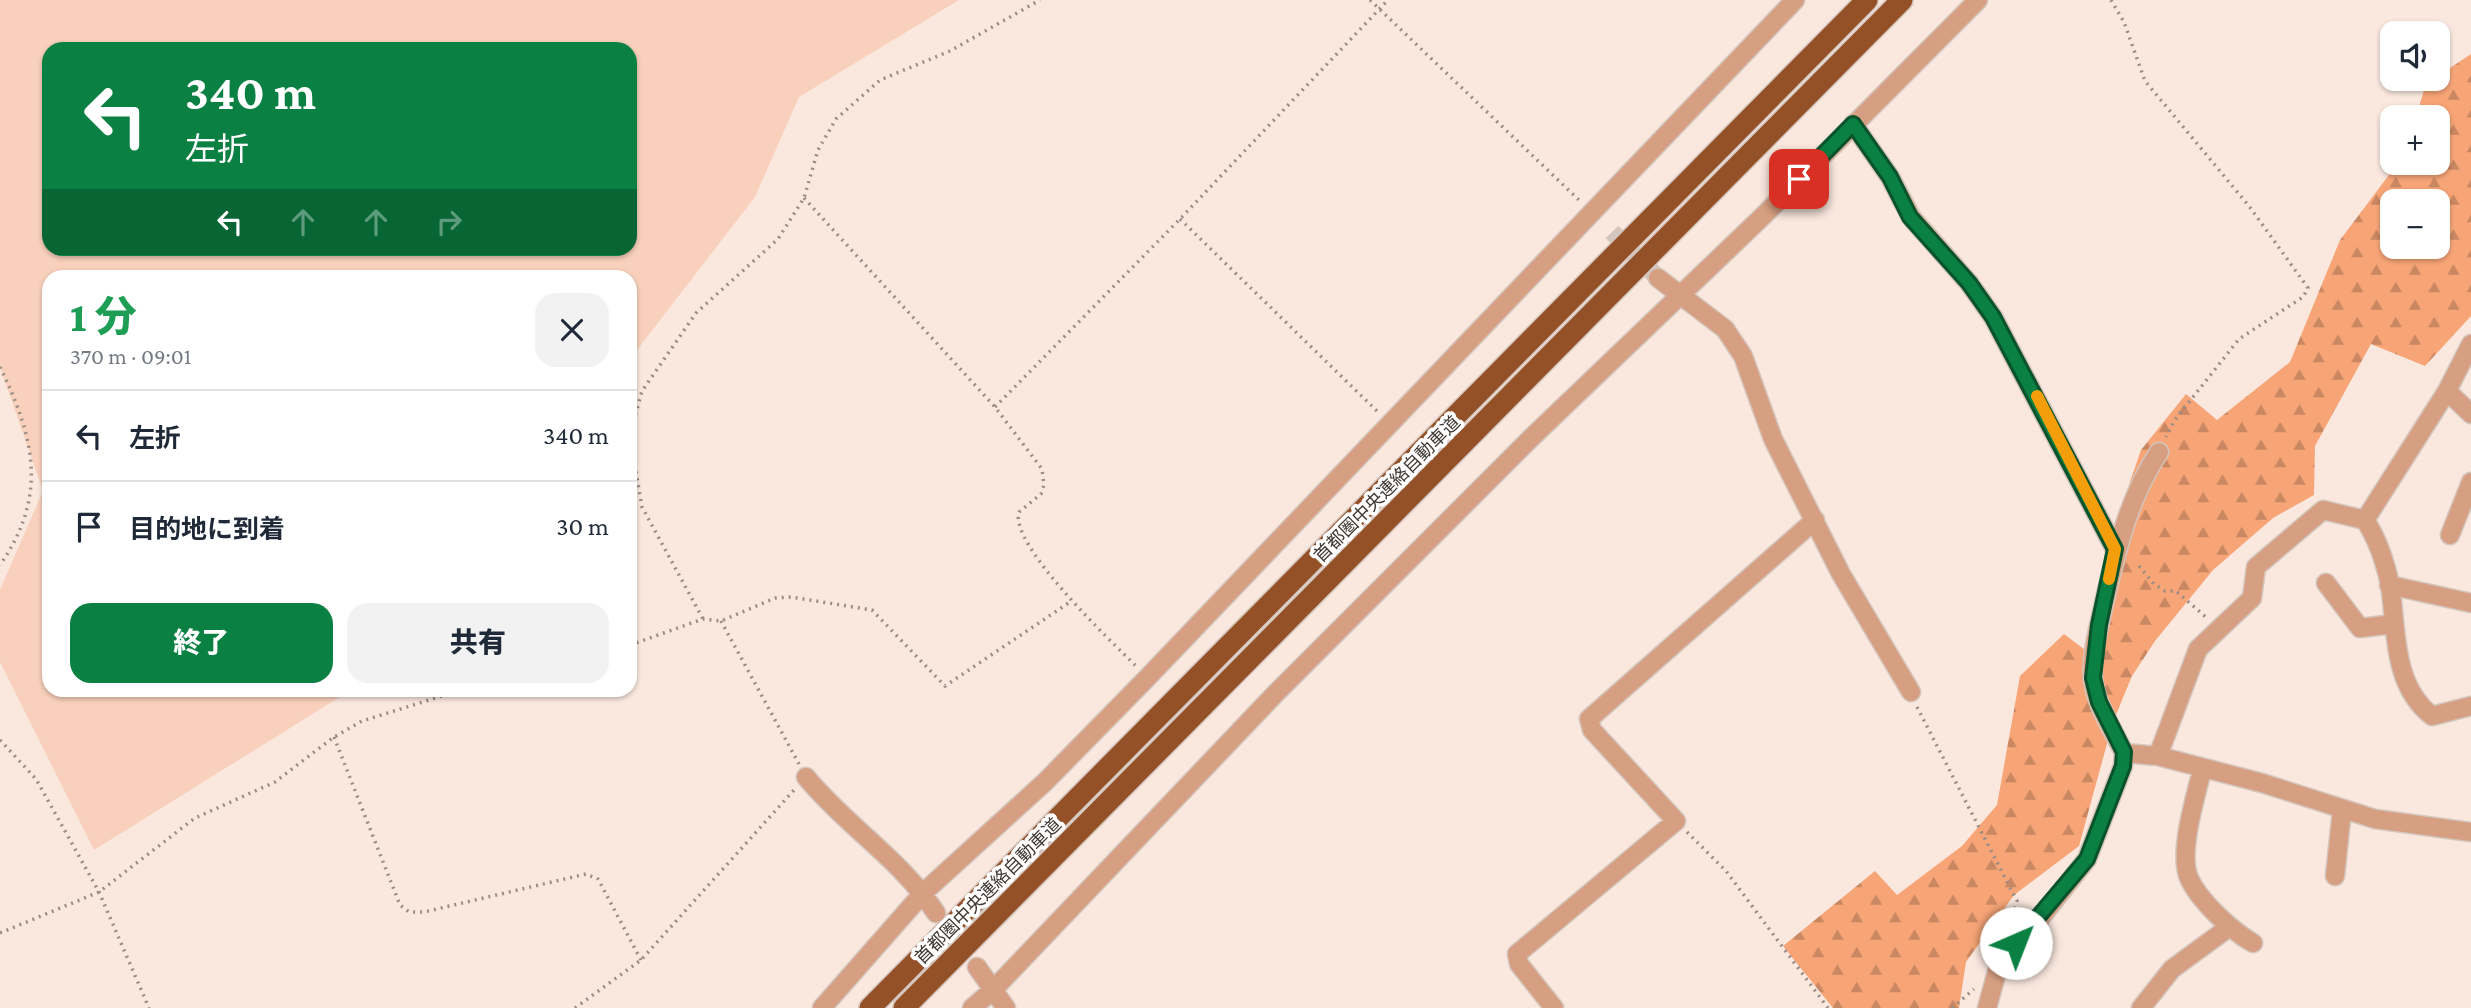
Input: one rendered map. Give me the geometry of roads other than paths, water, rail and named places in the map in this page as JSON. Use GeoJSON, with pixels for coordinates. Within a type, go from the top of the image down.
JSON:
{"type":"FeatureCollection","features":[{"type":"Feature","properties":{"kind":"highway","name":"首都圏中央連絡自動車道"},"geometry":{"type":"LineString","coordinates":[[870,1008],[1867,0]]}},
{"type":"Feature","properties":{"kind":"highway","name":"首都圏中央連絡自動車道"},"geometry":{"type":"LineString","coordinates":[[904,1008],[1902,0]]}},
{"type":"Feature","properties":{"kind":"street"},"geometry":{"type":"LineString","coordinates":[[822,1008],[923,893],[1045,782],[1148,677],[1795,0]]}},
{"type":"Feature","properties":{"kind":"street"},"geometry":{"type":"LineString","coordinates":[[972,1008],[993,990],[1276,693],[1681,293],[1763,216],[1978,0]]}},
{"type":"Feature","properties":{"kind":"street"},"geometry":{"type":"LineString","coordinates":[[1853,124],[1890,177],[1910,217],[1969,283],[1993,317],[2115,549]]}},
{"type":"Feature","properties":{"kind":"street"},"geometry":{"type":"LineString","coordinates":[[1658,278],[1725,329],[1743,355],[1773,439],[1841,574],[1911,692]]}},
{"type":"Feature","properties":{"kind":"street"},"geometry":{"type":"LineString","coordinates":[[2365,520],[2446,391],[2471,344]]}},
{"type":"Feature","properties":{"kind":"street"},"geometry":{"type":"LineString","coordinates":[[2446,391],[2471,414]]}},
{"type":"Feature","properties":{"kind":"street"},"geometry":{"type":"LineString","coordinates":[[1987,1008],[2001,957],[2031,930],[2087,859],[2123,766],[2124,752],[2099,702],[2093,678],[2099,625],[2115,549],[2139,483],[2159,452]]}},
{"type":"Feature","properties":{"kind":"street"},"geometry":{"type":"LineString","coordinates":[[2450,535],[2471,482]]}},
{"type":"Feature","properties":{"kind":"street"},"geometry":{"type":"LineString","coordinates":[[2158,757],[2198,649],[2252,598],[2256,567],[2323,510],[2365,520],[2379,542],[2389,584],[2401,670],[2418,705],[2431,716],[2471,706]]}},
{"type":"Feature","properties":{"kind":"street"},"geometry":{"type":"LineString","coordinates":[[1549,1006],[1520,964],[1517,954],[1676,821],[1591,730],[1589,719],[1815,520]]}},
{"type":"Feature","properties":{"kind":"street"},"geometry":{"type":"LineString","coordinates":[[2326,583],[2360,628],[2394,624]]}},
{"type":"Feature","properties":{"kind":"street"},"geometry":{"type":"LineString","coordinates":[[2389,584],[2471,603]]}},
{"type":"Feature","properties":{"kind":"street"},"geometry":{"type":"LineString","coordinates":[[2124,752],[2158,757],[2262,783],[2375,819],[2471,832]]}},
{"type":"Feature","properties":{"kind":"street"},"geometry":{"type":"LineString","coordinates":[[2202,770],[2187,828],[2188,877],[2228,928],[2253,943]]}},
{"type":"Feature","properties":{"kind":"street"},"geometry":{"type":"LineString","coordinates":[[806,777],[830,806],[882,849],[923,893],[936,913]]}},
{"type":"Feature","properties":{"kind":"street"},"geometry":{"type":"LineString","coordinates":[[2335,876],[2342,810]]}},
{"type":"Feature","properties":{"kind":"street"},"geometry":{"type":"LineString","coordinates":[[2141,1008],[2172,970],[2228,928]]}},
{"type":"Feature","properties":{"kind":"street"},"geometry":{"type":"LineString","coordinates":[[976,967],[1006,1008]]}},
{"type":"Feature","properties":{"kind":"tunnel"},"geometry":{"type":"LineString","coordinates":[[1612,232],[1658,278]]}}]}
